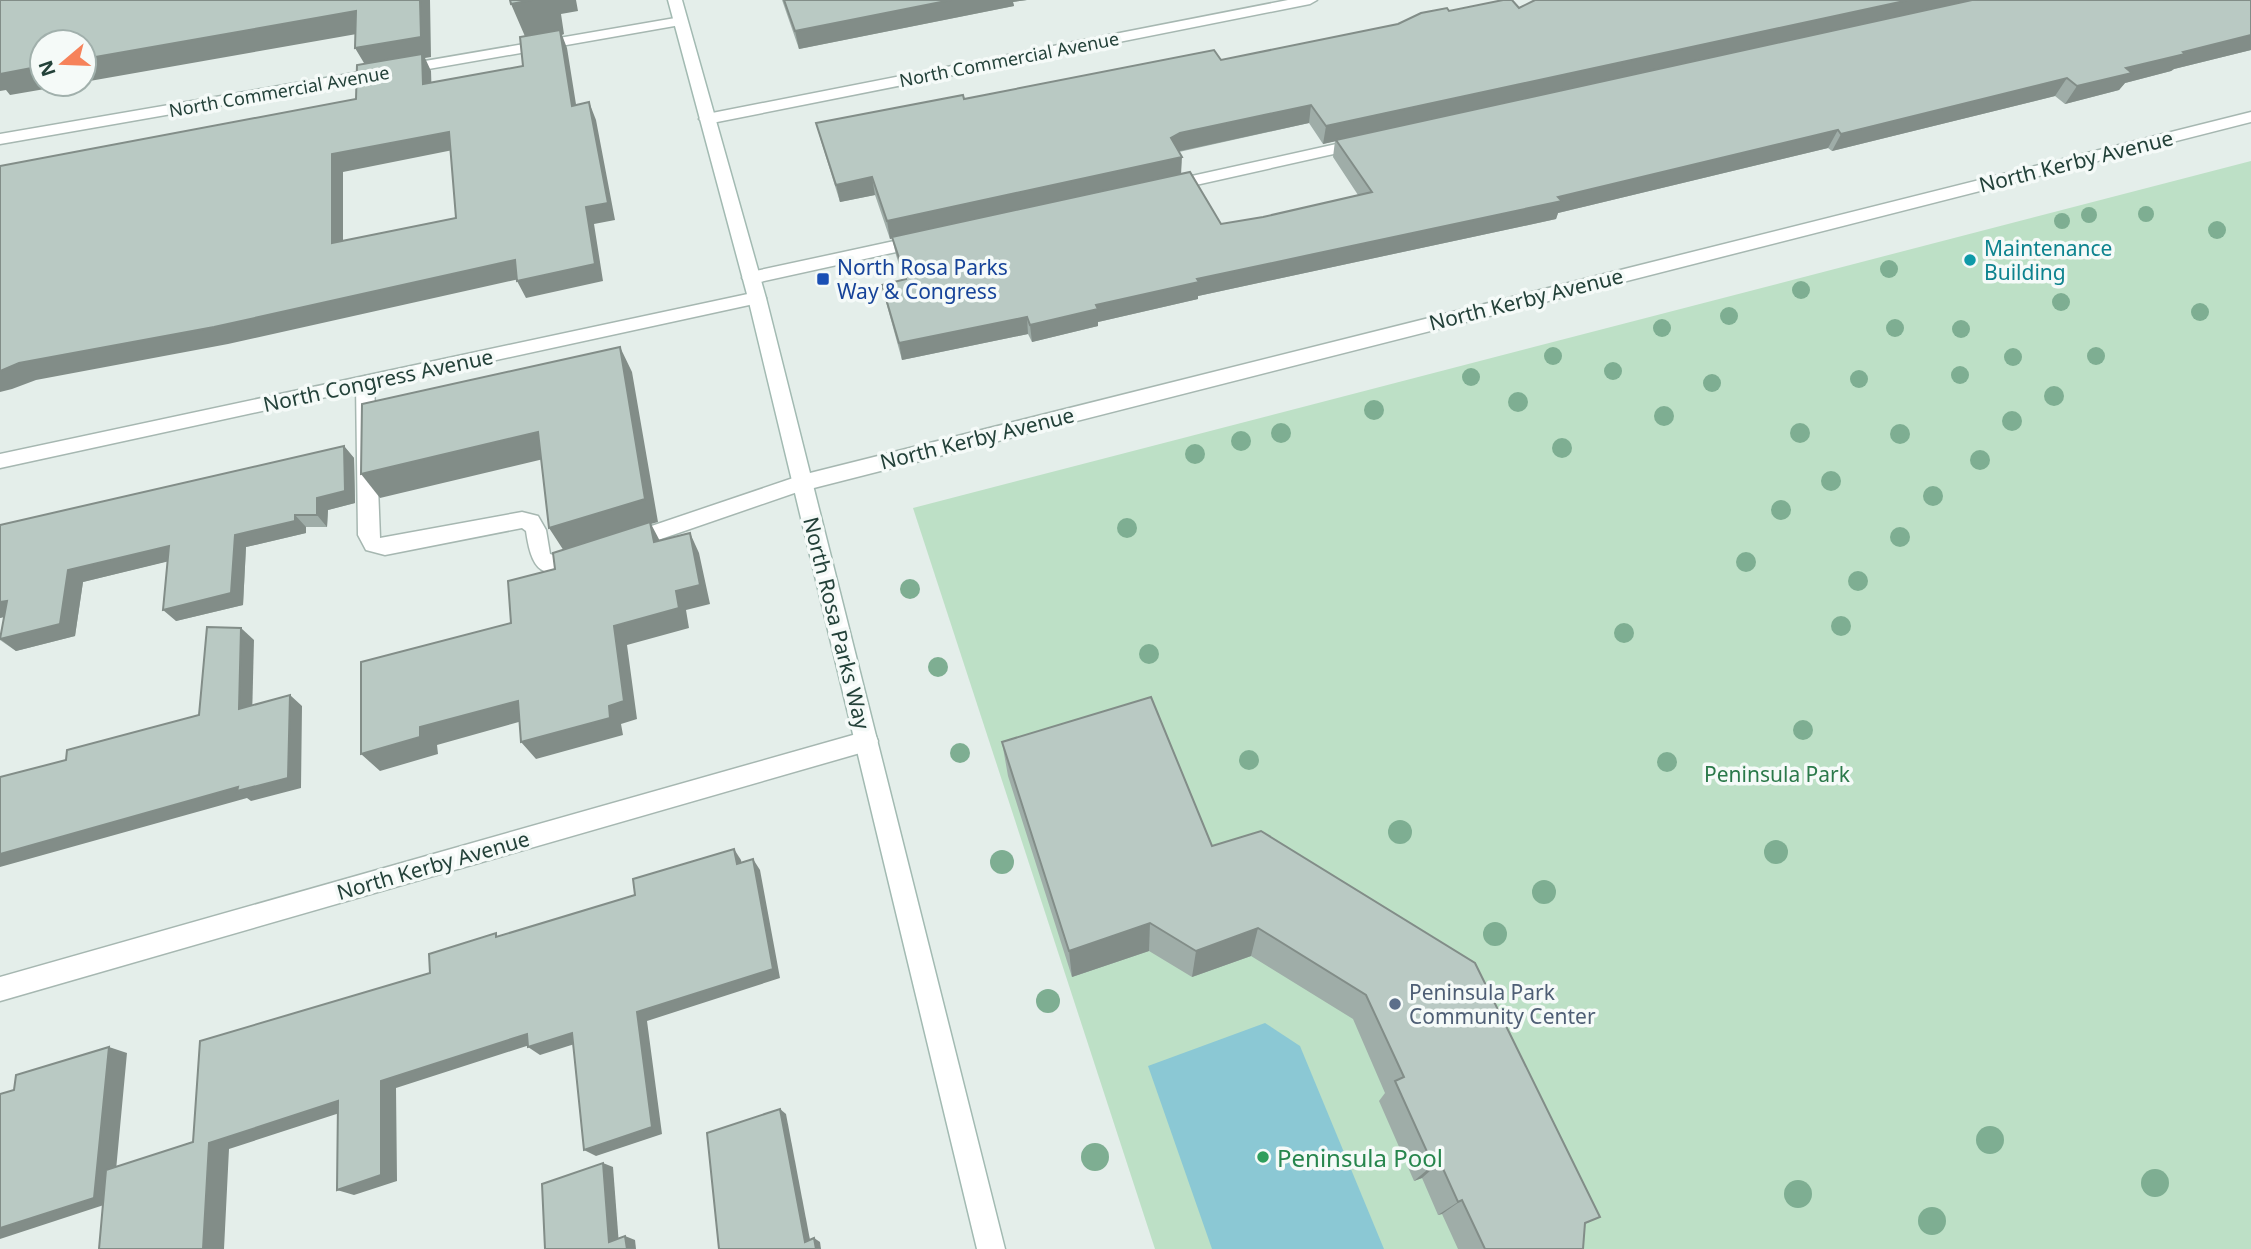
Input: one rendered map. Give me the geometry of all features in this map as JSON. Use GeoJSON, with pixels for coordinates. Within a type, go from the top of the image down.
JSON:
{"type":"FeatureCollection","features":[{"type":"Feature","properties":{"kind":"street","name":"North Rosa Parks Way"},"geometry":{"type":"LineString","coordinates":[[675,0],[757,299],[991,1249]]}},
{"type":"Feature","properties":{"kind":"street","name":"North Commercial Avenue"},"geometry":{"type":"LineString","coordinates":[[707,119],[1273,3],[1310,0]]}},
{"type":"Feature","properties":{"kind":"street","name":"North Commercial Avenue"},"geometry":{"type":"LineString","coordinates":[[0,139],[681,21]]}},
{"type":"Feature","properties":{"kind":"street","name":"North Kerby Avenue"},"geometry":{"type":"LineString","coordinates":[[365,383],[368,535],[373,544],[385,547],[522,520],[531,522],[536,530],[540,558],[546,564],[556,565],[724,512],[802,483],[2251,117]]}},
{"type":"Feature","properties":{"kind":"street"},"geometry":{"type":"LineString","coordinates":[[1152,190],[1370,142]]}},
{"type":"Feature","properties":{"kind":"street"},"geometry":{"type":"LineString","coordinates":[[751,278],[933,238]]}},
{"type":"Feature","properties":{"kind":"street","name":"North Congress Avenue"},"geometry":{"type":"LineString","coordinates":[[0,461],[757,299]]}},
{"type":"Feature","properties":{"kind":"street","name":"North Kerby Avenue"},"geometry":{"type":"LineString","coordinates":[[0,989],[867,741]]}},
{"type":"Feature","properties":{"kind":"green space","name":"Peninsula Park"},"geometry":{"type":"Polygon","coordinates":[[[2251,161],[2251,1249],[1155,1249],[913,508],[2251,161]]]}},
{"type":"Feature","properties":{"kind":"water","name":"Peninsula Pool"},"geometry":{"type":"Polygon","coordinates":[[[1265,1023],[1300,1046],[1384,1249],[1212,1249],[1148,1066],[1265,1023]]]}},
{"type":"Feature","properties":{"kind":"building"},"geometry":{"type":"Polygon","coordinates":[[[0,0],[420,0],[421,37],[355,48],[356,11],[98,57],[98,28],[28,28],[28,69],[0,74],[0,0]]]}},
{"type":"Feature","properties":{"kind":"building"},"geometry":{"type":"Polygon","coordinates":[[[510,0],[532,0],[511,4],[510,0]]]}},
{"type":"Feature","properties":{"kind":"building"},"geometry":{"type":"Polygon","coordinates":[[[784,0],[951,0],[795,31],[784,0]]]}},
{"type":"Feature","properties":{"kind":"building"},"geometry":{"type":"Polygon","coordinates":[[[1512,0],[1519,8],[1535,0],[1909,0],[1326,126],[1311,105],[1180,133],[1171,138],[1182,157],[887,221],[872,177],[836,185],[816,123],[963,95],[964,99],[1214,50],[1221,60],[1398,24],[1421,13],[1447,8],[1449,11],[1512,0]]]}},
{"type":"Feature","properties":{"kind":"building"},"geometry":{"type":"Polygon","coordinates":[[[1972,0],[2251,0],[2251,35],[2126,68],[2132,73],[2077,86],[2067,78],[1841,134],[1838,130],[1558,197],[1562,201],[1197,279],[1199,282],[1096,305],[1098,309],[1030,325],[1027,317],[899,343],[882,285],[906,279],[892,237],[1190,172],[1221,224],[1263,217],[1372,192],[1336,140],[1972,0]]]}},
{"type":"Feature","properties":{"kind":"building"},"geometry":{"type":"Polygon","coordinates":[[[560,30],[572,106],[589,102],[608,203],[586,207],[595,264],[517,281],[515,260],[214,327],[19,363],[0,371],[0,166],[356,99],[357,65],[422,54],[423,84],[523,66],[520,37],[560,30]],[[449,132],[332,154],[332,243],[456,218],[449,132]]]}},
{"type":"Feature","properties":{"kind":"building"},"geometry":{"type":"Polygon","coordinates":[[[620,347],[645,499],[549,528],[538,432],[361,474],[362,404],[620,347]]]}},
{"type":"Feature","properties":{"kind":"building"},"geometry":{"type":"Polygon","coordinates":[[[344,446],[345,491],[317,498],[317,515],[295,515],[295,521],[235,535],[231,593],[163,610],[169,546],[68,570],[60,624],[0,639],[7,601],[0,602],[0,525],[344,446]]]}},
{"type":"Feature","properties":{"kind":"building"},"geometry":{"type":"Polygon","coordinates":[[[650,522],[654,542],[690,533],[700,585],[676,591],[679,608],[614,626],[624,701],[609,706],[610,718],[521,742],[518,701],[420,727],[420,737],[361,754],[361,662],[511,623],[508,581],[555,569],[553,553],[650,522]]]}},
{"type":"Feature","properties":{"kind":"building"},"geometry":{"type":"Polygon","coordinates":[[[207,627],[241,628],[239,709],[290,695],[288,778],[237,791],[238,787],[0,854],[0,777],[66,760],[67,750],[199,715],[207,627]]]}},
{"type":"Feature","properties":{"kind":"building","name":"Peninsula Park Community Center"},"geometry":{"type":"Polygon","coordinates":[[[1151,697],[1212,846],[1261,831],[1475,963],[1600,1217],[1585,1223],[1583,1249],[1485,1249],[1462,1200],[1458,1202],[1440,1162],[1433,1165],[1395,1081],[1404,1077],[1366,995],[1258,928],[1196,951],[1150,923],[1069,951],[1002,742],[1151,697]]]}},
{"type":"Feature","properties":{"kind":"building"},"geometry":{"type":"Polygon","coordinates":[[[734,849],[737,864],[753,859],[773,969],[637,1012],[652,1127],[584,1150],[572,1033],[528,1047],[527,1034],[381,1081],[381,1175],[337,1190],[338,1101],[209,1143],[203,1249],[99,1249],[106,1170],[193,1142],[200,1041],[430,973],[429,954],[496,933],[496,937],[635,895],[633,879],[734,849]]]}},
{"type":"Feature","properties":{"kind":"building"},"geometry":{"type":"Polygon","coordinates":[[[109,1047],[94,1198],[0,1228],[0,1094],[14,1090],[16,1075],[109,1047]]]}},
{"type":"Feature","properties":{"kind":"building"},"geometry":{"type":"Polygon","coordinates":[[[780,1109],[805,1242],[814,1238],[816,1249],[719,1249],[707,1133],[780,1109]]]}},
{"type":"Feature","properties":{"kind":"building"},"geometry":{"type":"Polygon","coordinates":[[[603,1163],[609,1242],[625,1236],[627,1249],[545,1249],[542,1184],[603,1163]]]}},
{"type":"Feature","properties":{"kind":"place","name":"Maintenance Building"},"geometry":{"type":"Point","coordinates":[1970,260]}},
{"type":"Feature","properties":{"kind":"place","name":"North Rosa Parks Way & Congress"},"geometry":{"type":"Point","coordinates":[823,279]}},
{"type":"Feature","properties":{"kind":"place","name":"Peninsula Park Community Center"},"geometry":{"type":"Point","coordinates":[1395,1004]}},
{"type":"Feature","properties":{"kind":"place","name":"Peninsula Pool"},"geometry":{"type":"Point","coordinates":[1263,1157]}}]}
